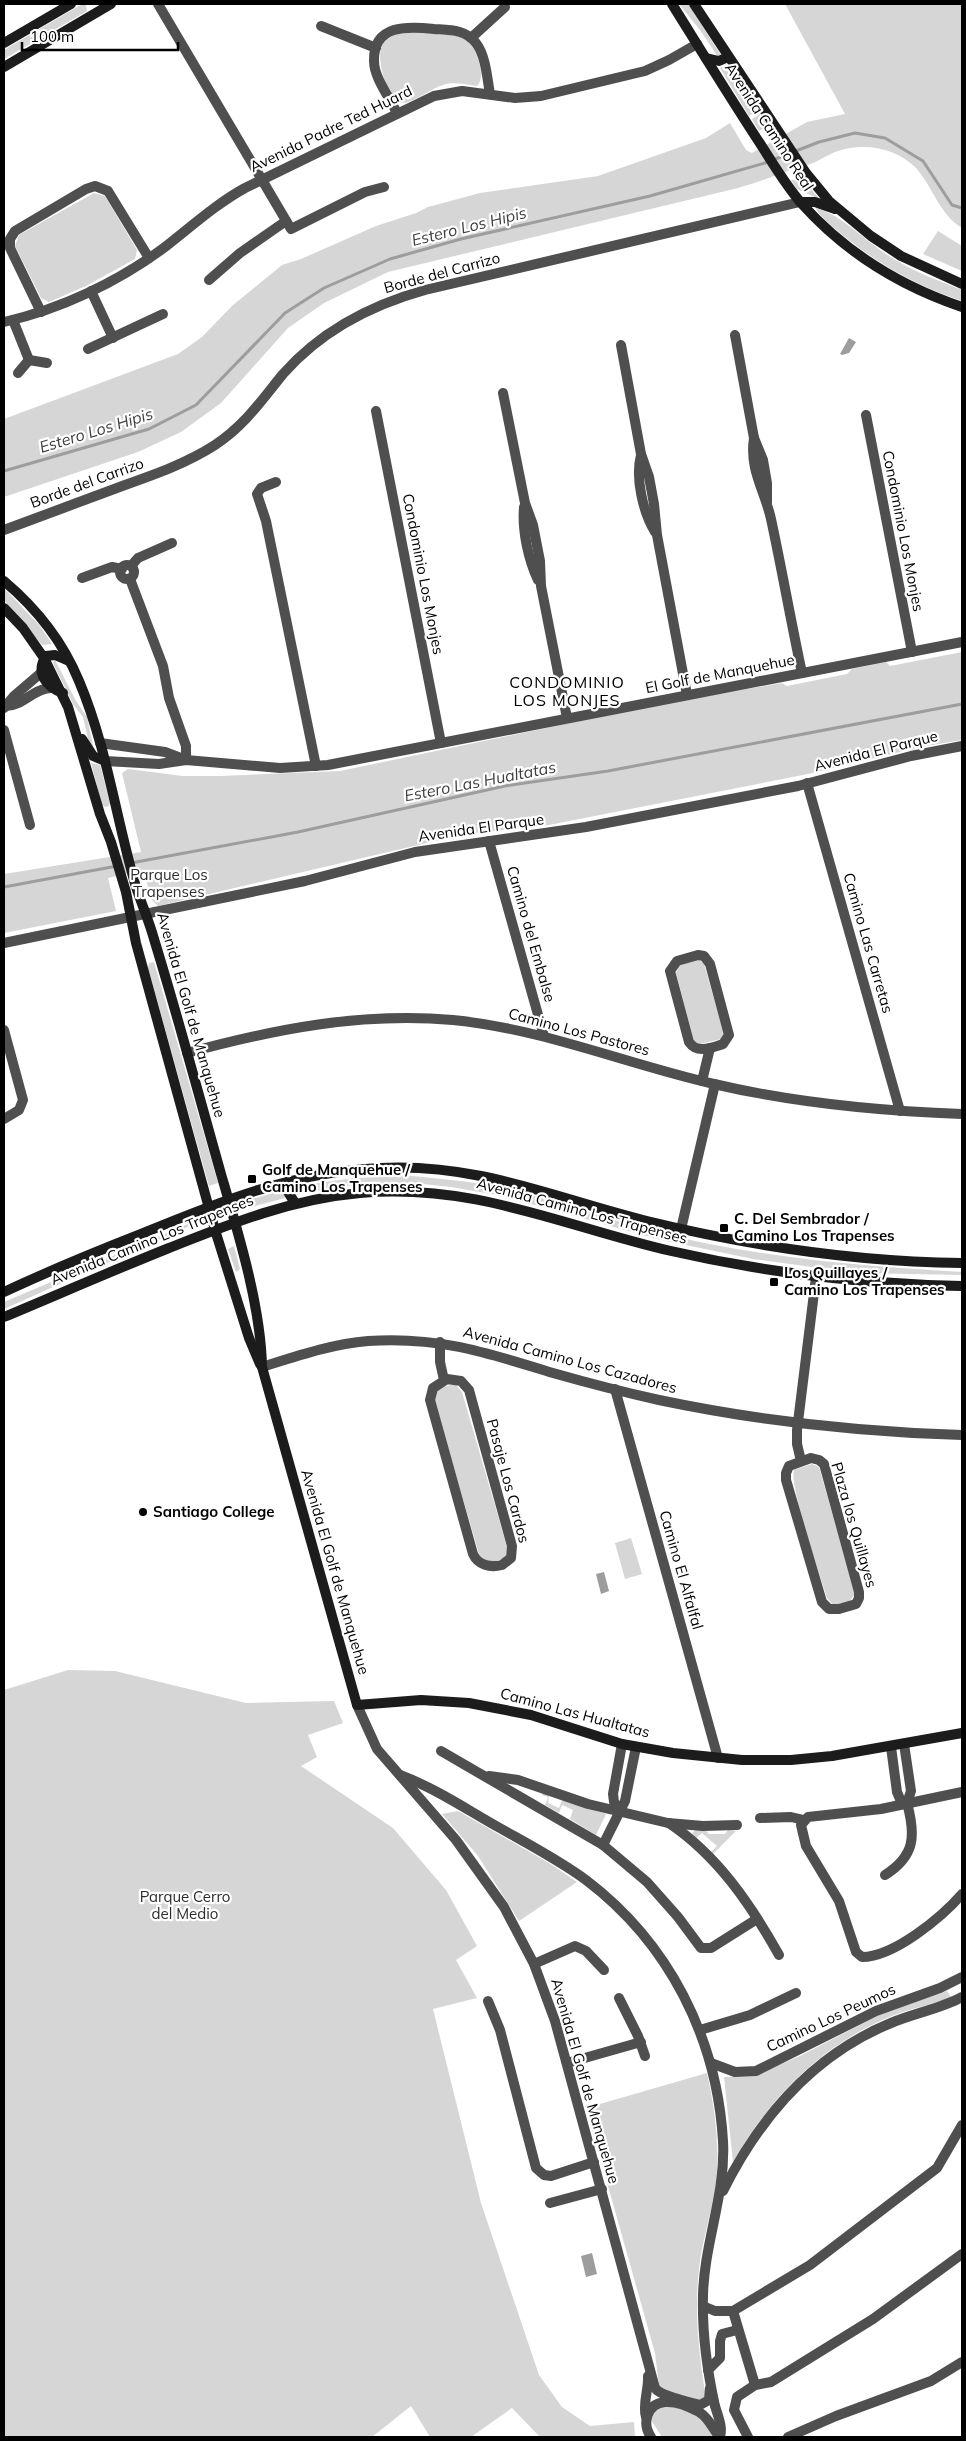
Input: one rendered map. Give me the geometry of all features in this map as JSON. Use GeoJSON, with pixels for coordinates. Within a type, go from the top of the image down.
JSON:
{"type":"FeatureCollection","features":[{"type":"Feature","properties":{"kind":"main road"},"geometry":{"type":"LineString","coordinates":[[4,43],[71,4]]}},
{"type":"Feature","properties":{"kind":"main road"},"geometry":{"type":"LineString","coordinates":[[4,67],[98,7],[111,4]]}},
{"type":"Feature","properties":{"kind":"main road","name":"Avenida Camino Real"},"geometry":{"type":"LineString","coordinates":[[672,4],[754,134],[800,202],[834,236],[876,267],[920,291],[962,307]]}},
{"type":"Feature","properties":{"kind":"main road","name":"Avenida Camino Real"},"geometry":{"type":"LineString","coordinates":[[694,4],[806,173],[829,201],[841,211]]}},
{"type":"Feature","properties":{"kind":"main road"},"geometry":{"type":"LineString","coordinates":[[706,58],[718,61],[728,58]]}},
{"type":"Feature","properties":{"kind":"main road"},"geometry":{"type":"LineString","coordinates":[[800,202],[815,202],[841,211],[871,236],[901,256],[962,284]]}},
{"type":"Feature","properties":{"kind":"main road","name":"Avenida El Golf de Manquehue"},"geometry":{"type":"LineString","coordinates":[[4,581],[39,616],[70,662],[86,698],[117,803],[124,840],[136,884],[147,915],[228,1199],[259,1335],[262,1367]]}},
{"type":"Feature","properties":{"kind":"main road","name":"Avenida El Golf de Manquehue"},"geometry":{"type":"LineString","coordinates":[[4,608],[23,628],[44,658],[63,693],[100,814],[112,842],[125,887],[136,943],[215,1230],[249,1338],[262,1367],[357,1706]]}},
{"type":"Feature","properties":{"kind":"main road"},"geometry":{"type":"LineString","coordinates":[[63,693],[51,688],[44,680],[42,672],[44,658],[55,655],[70,662]]}},
{"type":"Feature","properties":{"kind":"main road"},"geometry":{"type":"LineString","coordinates":[[74,725],[93,756],[105,761]]}},
{"type":"Feature","properties":{"kind":"main road","name":"Avenida Camino Los Trapenses"},"geometry":{"type":"LineString","coordinates":[[4,1292],[228,1199],[290,1180],[334,1172],[381,1168],[450,1170],[516,1182],[681,1229],[818,1252],[895,1261],[962,1263]]}},
{"type":"Feature","properties":{"kind":"main road"},"geometry":{"type":"LineString","coordinates":[[290,1180],[288,1192],[295,1203]]}},
{"type":"Feature","properties":{"kind":"main road","name":"Avenida Camino Los Trapenses"},"geometry":{"type":"LineString","coordinates":[[4,1317],[234,1222],[295,1203],[339,1195],[383,1191],[466,1196],[512,1206],[672,1251],[738,1265],[816,1277],[890,1284],[961,1285]]}},
{"type":"Feature","properties":{"kind":"main road","name":"Camino Las Hualtatas"},"geometry":{"type":"LineString","coordinates":[[357,1706],[421,1700],[492,1706],[531,1715],[622,1744],[718,1758],[791,1760],[890,1747],[962,1733]]}},
{"type":"Feature","properties":{"kind":"street"},"geometry":{"type":"LineString","coordinates":[[158,4],[288,225]]}},
{"type":"Feature","properties":{"kind":"street"},"geometry":{"type":"LineString","coordinates":[[471,38],[506,8]]}},
{"type":"Feature","properties":{"kind":"street"},"geometry":{"type":"LineString","coordinates":[[321,26],[376,48]]}},
{"type":"Feature","properties":{"kind":"street"},"geometry":{"type":"LineString","coordinates":[[397,113],[376,70],[374,60],[376,48],[384,36],[403,26],[459,32],[471,38],[481,53],[490,94]]}},
{"type":"Feature","properties":{"kind":"street","name":"Avenida Padre Ted Huard"},"geometry":{"type":"LineString","coordinates":[[8,321],[41,312],[91,291],[149,258],[219,204],[262,179],[397,113],[444,94],[462,91],[515,98],[532,98],[637,73],[661,64],[697,44]]}},
{"type":"Feature","properties":{"kind":"street"},"geometry":{"type":"LineString","coordinates":[[41,312],[10,248],[10,239],[18,228],[86,189],[95,186],[108,191],[149,258]]}},
{"type":"Feature","properties":{"kind":"street"},"geometry":{"type":"LineString","coordinates":[[209,280],[240,253],[288,225],[365,192],[384,186]]}},
{"type":"Feature","properties":{"kind":"street","name":"Borde del Carrizo"},"geometry":{"type":"LineString","coordinates":[[4,530],[150,476],[200,454],[245,420],[289,369],[323,338],[354,318],[389,301],[425,290],[800,202]]}},
{"type":"Feature","properties":{"kind":"street"},"geometry":{"type":"LineString","coordinates":[[91,291],[113,338]]}},
{"type":"Feature","properties":{"kind":"street"},"geometry":{"type":"LineString","coordinates":[[88,349],[163,314]]}},
{"type":"Feature","properties":{"kind":"street"},"geometry":{"type":"LineString","coordinates":[[8,321],[29,360]]}},
{"type":"Feature","properties":{"kind":"street"},"geometry":{"type":"LineString","coordinates":[[736,335],[754,438],[753,456],[758,484],[767,503],[802,673]]}},
{"type":"Feature","properties":{"kind":"street"},"geometry":{"type":"LineString","coordinates":[[621,345],[641,454],[649,477],[657,535],[687,695]]}},
{"type":"Feature","properties":{"kind":"street"},"geometry":{"type":"LineString","coordinates":[[29,360],[48,363]]}},
{"type":"Feature","properties":{"kind":"street"},"geometry":{"type":"LineString","coordinates":[[18,373],[29,360]]}},
{"type":"Feature","properties":{"kind":"street"},"geometry":{"type":"LineString","coordinates":[[503,393],[524,503],[524,521],[528,543],[533,568],[541,586],[567,718]]}},
{"type":"Feature","properties":{"kind":"street","name":"Condominio Los Monjes"},"geometry":{"type":"LineString","coordinates":[[376,411],[441,743]]}},
{"type":"Feature","properties":{"kind":"street","name":"Condominio Los Monjes"},"geometry":{"type":"LineString","coordinates":[[866,415],[912,652]]}},
{"type":"Feature","properties":{"kind":"street"},"geometry":{"type":"LineString","coordinates":[[276,482],[261,488],[257,494],[266,521],[316,766]]}},
{"type":"Feature","properties":{"kind":"street"},"geometry":{"type":"LineString","coordinates":[[172,543],[138,558],[126,567],[122,576],[130,579],[163,666],[169,698],[186,746],[186,760]]}},
{"type":"Feature","properties":{"kind":"street"},"geometry":{"type":"LineString","coordinates":[[82,578],[112,567],[126,567]]}},
{"type":"Feature","properties":{"kind":"street","name":"El Golf de Manquehue"},"geometry":{"type":"LineString","coordinates":[[105,761],[159,764],[186,760],[262,767],[316,766],[962,642]]}},
{"type":"Feature","properties":{"kind":"street"},"geometry":{"type":"LineString","coordinates":[[5,707],[14,696],[42,672]]}},
{"type":"Feature","properties":{"kind":"street"},"geometry":{"type":"LineString","coordinates":[[5,707],[17,704],[41,689],[51,688]]}},
{"type":"Feature","properties":{"kind":"street"},"geometry":{"type":"LineString","coordinates":[[4,730],[30,825]]}},
{"type":"Feature","properties":{"kind":"street","name":"El Golf de Manquehue"},"geometry":{"type":"LineString","coordinates":[[100,743],[165,752],[186,760]]}},
{"type":"Feature","properties":{"kind":"street","name":"Avenida El Parque"},"geometry":{"type":"LineString","coordinates":[[4,943],[305,881],[415,852],[558,832],[807,784],[912,756],[962,746]]}},
{"type":"Feature","properties":{"kind":"street","name":"Camino Las Carretas"},"geometry":{"type":"LineString","coordinates":[[807,784],[900,1111]]}},
{"type":"Feature","properties":{"kind":"street","name":"Camino del Embalse"},"geometry":{"type":"LineString","coordinates":[[490,841],[544,1036]]}},
{"type":"Feature","properties":{"kind":"street"},"geometry":{"type":"LineString","coordinates":[[695,955],[701,955],[708,961],[729,1032],[726,1043],[710,1048],[696,1049],[689,1042],[671,975],[674,963],[695,955]]}},
{"type":"Feature","properties":{"kind":"street","name":"Camino Los Pastores"},"geometry":{"type":"LineString","coordinates":[[187,1053],[289,1028],[372,1019],[451,1020],[501,1026],[544,1036],[702,1081],[783,1097],[900,1111],[962,1114]]}},
{"type":"Feature","properties":{"kind":"street"},"geometry":{"type":"LineString","coordinates":[[4,1030],[23,1100],[19,1110],[4,1119]]}},
{"type":"Feature","properties":{"kind":"street"},"geometry":{"type":"LineString","coordinates":[[702,1081],[710,1048]]}},
{"type":"Feature","properties":{"kind":"street"},"geometry":{"type":"LineString","coordinates":[[681,1229],[715,1084]]}},
{"type":"Feature","properties":{"kind":"street"},"geometry":{"type":"LineString","coordinates":[[801,1461],[797,1444],[798,1424],[816,1277]]}},
{"type":"Feature","properties":{"kind":"street","name":"Avenida Camino Los Cazadores"},"geometry":{"type":"LineString","coordinates":[[262,1367],[347,1344],[390,1340],[440,1342],[467,1347],[615,1390],[707,1410],[798,1424],[873,1431],[962,1436]]}},
{"type":"Feature","properties":{"kind":"street"},"geometry":{"type":"LineString","coordinates":[[440,1342],[440,1362],[444,1380]]}},
{"type":"Feature","properties":{"kind":"street","name":"Pasaje Los Cardos"},"geometry":{"type":"LineString","coordinates":[[457,1379],[469,1390],[512,1546],[511,1558],[502,1566],[497,1567],[481,1563],[473,1554],[430,1400],[433,1388],[444,1380],[457,1379]]}},
{"type":"Feature","properties":{"kind":"street","name":"Camino El Alfalfal"},"geometry":{"type":"LineString","coordinates":[[615,1390],[718,1758]]}},
{"type":"Feature","properties":{"kind":"street","name":"Plaza los Quillayes"},"geometry":{"type":"LineString","coordinates":[[817,1458],[824,1464],[860,1592],[858,1601],[853,1606],[832,1610],[822,1602],[786,1480],[789,1466],[801,1461],[817,1458]]}},
{"type":"Feature","properties":{"kind":"street","name":"Avenida El Golf de Manquehue"},"geometry":{"type":"LineString","coordinates":[[357,1706],[366,1729],[377,1749],[413,1793],[456,1840],[482,1874],[514,1924],[534,1964],[549,2002],[567,2062],[655,2388],[661,2394],[700,2406],[709,2400],[710,2388]]}},
{"type":"Feature","properties":{"kind":"street"},"geometry":{"type":"LineString","coordinates":[[620,1810],[614,1802],[613,1794],[622,1744]]}},
{"type":"Feature","properties":{"kind":"street"},"geometry":{"type":"LineString","coordinates":[[885,1875],[900,1863],[910,1849],[913,1831],[907,1803],[911,1795],[904,1744]]}},
{"type":"Feature","properties":{"kind":"street"},"geometry":{"type":"LineString","coordinates":[[603,1845],[626,1801],[636,1747]]}},
{"type":"Feature","properties":{"kind":"street"},"geometry":{"type":"LineString","coordinates":[[890,1747],[898,1796],[907,1803]]}},
{"type":"Feature","properties":{"kind":"street"},"geometry":{"type":"LineString","coordinates":[[441,1751],[603,1845],[647,1882],[702,1948],[711,1948],[757,1919]]}},
{"type":"Feature","properties":{"kind":"street","name":"Avenida El Golf de Manquehue"},"geometry":{"type":"LineString","coordinates":[[400,1775],[426,1786],[558,1862],[610,1900],[639,1930],[665,1963],[683,1994],[700,2030],[711,2063],[719,2103],[723,2143],[719,2199],[707,2257],[703,2306],[710,2388],[721,2427],[720,2437]]}},
{"type":"Feature","properties":{"kind":"street"},"geometry":{"type":"LineString","coordinates":[[486,1776],[518,1780],[588,1804],[620,1810],[668,1823],[737,1825]]}},
{"type":"Feature","properties":{"kind":"street"},"geometry":{"type":"LineString","coordinates":[[760,1818],[791,1817],[804,1820],[811,1817],[854,1813],[962,1792]]}},
{"type":"Feature","properties":{"kind":"street"},"geometry":{"type":"LineString","coordinates":[[804,1820],[801,1828],[806,1846],[839,1901],[856,1952],[862,1957],[888,1950],[908,1939],[936,1919],[962,1894]]}},
{"type":"Feature","properties":{"kind":"street"},"geometry":{"type":"LineString","coordinates":[[668,1823],[695,1842],[710,1857],[757,1919],[779,1955]]}},
{"type":"Feature","properties":{"kind":"street"},"geometry":{"type":"LineString","coordinates":[[534,1964],[575,1946],[586,1950],[604,1970]]}},
{"type":"Feature","properties":{"kind":"street","name":"Camino Los Peumos"},"geometry":{"type":"LineString","coordinates":[[711,2063],[735,2072],[756,2071],[876,2011],[940,1988],[962,1977]]}},
{"type":"Feature","properties":{"kind":"street"},"geometry":{"type":"LineString","coordinates":[[700,2030],[750,2015],[796,1993]]}},
{"type":"Feature","properties":{"kind":"street","name":"Camino Los Peumos"},"geometry":{"type":"LineString","coordinates":[[719,2199],[757,2131],[781,2101],[807,2074],[836,2052],[872,2032],[962,1997]]}},
{"type":"Feature","properties":{"kind":"street"},"geometry":{"type":"LineString","coordinates":[[619,1998],[641,2042],[645,2056]]}},
{"type":"Feature","properties":{"kind":"street"},"geometry":{"type":"LineString","coordinates":[[488,2001],[500,2030],[536,2168],[544,2175],[551,2176],[594,2162]]}},
{"type":"Feature","properties":{"kind":"street"},"geometry":{"type":"LineString","coordinates":[[567,2062],[641,2042]]}},
{"type":"Feature","properties":{"kind":"street"},"geometry":{"type":"LineString","coordinates":[[703,2306],[715,2311],[733,2311],[810,2265],[934,2172],[943,2160],[962,2125]]}},
{"type":"Feature","properties":{"kind":"street"},"geometry":{"type":"LineString","coordinates":[[550,2203],[602,2190]]}},
{"type":"Feature","properties":{"kind":"street"},"geometry":{"type":"LineString","coordinates":[[748,2437],[735,2413],[734,2404],[737,2397],[755,2385],[771,2382],[873,2319],[962,2254]]}},
{"type":"Feature","properties":{"kind":"street"},"geometry":{"type":"LineString","coordinates":[[733,2311],[737,2330],[755,2385]]}},
{"type":"Feature","properties":{"kind":"street"},"geometry":{"type":"LineString","coordinates":[[708,2370],[720,2358],[722,2334],[737,2330]]}},
{"type":"Feature","properties":{"kind":"street"},"geometry":{"type":"LineString","coordinates":[[788,2437],[836,2416],[931,2381],[962,2362]]}},
{"type":"Feature","properties":{"kind":"street","name":"Avenida El Golf de Manquehue"},"geometry":{"type":"LineString","coordinates":[[650,2373],[648,2376],[644,2411],[646,2417],[645,2426],[651,2437]]}},
{"type":"Feature","properties":{"kind":"street"},"geometry":{"type":"LineString","coordinates":[[646,2417],[663,2402],[675,2403],[700,2413],[713,2425],[720,2437]]}},
{"type":"Feature","properties":{"kind":"green space"},"geometry":{"type":"Polygon","coordinates":[[[82,4],[86,5],[87,11],[4,59],[4,50],[82,4]]]}},
{"type":"Feature","properties":{"kind":"green space"},"geometry":{"type":"Polygon","coordinates":[[[679,4],[688,4],[721,55],[718,57],[700,30],[679,4]]]}},
{"type":"Feature","properties":{"kind":"green space"},"geometry":{"type":"Polygon","coordinates":[[[785,4],[962,4],[962,228],[942,208],[922,175],[908,161],[890,151],[858,147],[838,151],[814,163],[738,188],[388,272],[324,303],[288,328],[221,403],[181,432],[138,452],[4,497],[4,419],[178,354],[202,337],[232,306],[282,265],[301,259],[376,226],[416,213],[428,207],[480,193],[598,176],[706,138],[730,123],[746,150],[752,153],[807,122],[845,114],[785,4]]]}},
{"type":"Feature","properties":{"kind":"green space"},"geometry":{"type":"Polygon","coordinates":[[[403,31],[459,36],[466,40],[472,46],[479,61],[480,82],[477,86],[456,83],[447,84],[406,103],[396,101],[384,79],[380,52],[386,41],[403,31]]]}},
{"type":"Feature","properties":{"kind":"green space"},"geometry":{"type":"Polygon","coordinates":[[[726,64],[757,111],[749,116],[720,68],[726,64]]]}},
{"type":"Feature","properties":{"kind":"green space"},"geometry":{"type":"Polygon","coordinates":[[[760,114],[768,126],[759,131],[752,119],[760,114]]]}},
{"type":"Feature","properties":{"kind":"green space"},"geometry":{"type":"Polygon","coordinates":[[[802,179],[817,198],[797,189],[791,180],[802,179]]]}},
{"type":"Feature","properties":{"kind":"green space"},"geometry":{"type":"Polygon","coordinates":[[[94,193],[105,196],[137,250],[135,259],[86,286],[49,302],[41,298],[15,246],[19,235],[94,193]]]}},
{"type":"Feature","properties":{"kind":"green space"},"geometry":{"type":"Polygon","coordinates":[[[816,208],[835,216],[880,250],[898,261],[925,275],[962,290],[962,301],[910,279],[878,261],[847,239],[820,215],[816,208]]]}},
{"type":"Feature","properties":{"kind":"green space"},"geometry":{"type":"Polygon","coordinates":[[[938,231],[962,246],[962,271],[923,254],[938,231]]]}},
{"type":"Feature","properties":{"kind":"green space"},"geometry":{"type":"Polygon","coordinates":[[[4,588],[40,626],[52,644],[42,645],[4,600],[4,588]]]}},
{"type":"Feature","properties":{"kind":"green space","name":"Parque Los Trapenses"},"geometry":{"type":"Polygon","coordinates":[[[962,652],[962,740],[921,747],[808,774],[549,825],[465,834],[158,906],[152,900],[143,870],[108,878],[116,911],[4,933],[4,874],[141,852],[122,773],[128,769],[183,776],[340,771],[666,703],[782,683],[787,686],[847,674],[852,669],[886,662],[890,666],[962,652]]]}},
{"type":"Feature","properties":{"kind":"green space"},"geometry":{"type":"Polygon","coordinates":[[[55,660],[76,701],[87,717],[94,750],[90,747],[83,717],[73,704],[53,663],[55,660]]]}},
{"type":"Feature","properties":{"kind":"green space"},"geometry":{"type":"Polygon","coordinates":[[[91,763],[100,765],[110,803],[109,806],[105,807],[102,805],[91,763]]]}},
{"type":"Feature","properties":{"kind":"green space"},"geometry":{"type":"Polygon","coordinates":[[[698,959],[704,964],[724,1034],[721,1039],[700,1044],[694,1041],[676,973],[679,966],[698,959]]]}},
{"type":"Feature","properties":{"kind":"green space"},"geometry":{"type":"Polygon","coordinates":[[[154,962],[218,1183],[209,1186],[148,968],[149,963],[154,962]]]}},
{"type":"Feature","properties":{"kind":"green space"},"geometry":{"type":"Polygon","coordinates":[[[412,1176],[499,1187],[655,1232],[731,1248],[846,1263],[962,1272],[962,1275],[857,1273],[753,1259],[657,1239],[503,1196],[451,1187],[423,1184],[369,1184],[344,1186],[295,1195],[292,1189],[296,1186],[354,1178],[412,1176]]]}},
{"type":"Feature","properties":{"kind":"green space"},"geometry":{"type":"Polygon","coordinates":[[[283,1190],[285,1198],[247,1208],[245,1201],[283,1190]]]}},
{"type":"Feature","properties":{"kind":"green space"},"geometry":{"type":"Polygon","coordinates":[[[202,1218],[203,1220],[4,1309],[4,1302],[202,1218]]]}},
{"type":"Feature","properties":{"kind":"green space"},"geometry":{"type":"Polygon","coordinates":[[[234,1246],[240,1269],[236,1272],[228,1249],[234,1246]]]}},
{"type":"Feature","properties":{"kind":"green space"},"geometry":{"type":"Polygon","coordinates":[[[456,1385],[462,1392],[507,1547],[506,1557],[499,1560],[491,1561],[484,1559],[479,1554],[434,1399],[436,1390],[456,1385]]]}},
{"type":"Feature","properties":{"kind":"green space"},"geometry":{"type":"Polygon","coordinates":[[[812,1464],[819,1467],[855,1594],[849,1602],[833,1605],[827,1598],[796,1494],[794,1470],[812,1464]]]}},
{"type":"Feature","properties":{"kind":"green space"},"geometry":{"type":"Polygon","coordinates":[[[631,1538],[642,1574],[625,1579],[615,1543],[631,1538]]]}},
{"type":"Feature","properties":{"kind":"green space","name":"Parque Cerro del Medio"},"geometry":{"type":"Polygon","coordinates":[[[68,1670],[115,1671],[246,1703],[334,1701],[343,1723],[308,1735],[317,1757],[301,1766],[393,1828],[446,1890],[477,1946],[456,1960],[477,1998],[433,2009],[481,2203],[539,2375],[562,2407],[590,2426],[634,2422],[635,2437],[540,2437],[512,2408],[471,2437],[430,2437],[411,2406],[372,2437],[4,2437],[4,1690],[68,1670]]]}},
{"type":"Feature","properties":{"kind":"green space"},"geometry":{"type":"Polygon","coordinates":[[[542,1792],[549,1795],[548,1803],[559,1808],[562,1800],[606,1814],[596,1835],[570,1819],[573,1810],[562,1805],[559,1813],[545,1805],[548,1797],[542,1795],[542,1792]]]}},
{"type":"Feature","properties":{"kind":"green space"},"geometry":{"type":"Polygon","coordinates":[[[458,1811],[549,1863],[577,1882],[519,1921],[478,1856],[442,1814],[458,1811]]]}},
{"type":"Feature","properties":{"kind":"green space"},"geometry":{"type":"Polygon","coordinates":[[[695,1830],[705,1830],[709,1834],[725,1834],[728,1830],[736,1831],[713,1854],[711,1852],[717,1846],[702,1833],[696,1838],[692,1834],[695,1830]]]}},
{"type":"Feature","properties":{"kind":"green space"},"geometry":{"type":"Polygon","coordinates":[[[947,1991],[951,1997],[900,2013],[873,2024],[825,2054],[803,2072],[765,2114],[733,2162],[724,2077],[753,2076],[800,2056],[883,2013],[947,1991]]]}},
{"type":"Feature","properties":{"kind":"green space"},"geometry":{"type":"Polygon","coordinates":[[[707,2073],[717,2142],[717,2169],[699,2269],[697,2301],[698,2334],[706,2398],[702,2402],[659,2386],[655,2353],[586,2108],[707,2073]]]}},
{"type":"Feature","properties":{"kind":"green space"},"geometry":{"type":"Polygon","coordinates":[[[664,2406],[686,2410],[708,2427],[714,2437],[662,2437],[651,2420],[654,2412],[664,2406]]]}},
{"type":"Feature","properties":{"kind":"shaded area"},"geometry":{"type":"Polygon","coordinates":[[[849,338],[856,342],[849,353],[842,355],[840,354],[849,338]]]}},
{"type":"Feature","properties":{"kind":"shaded area"},"geometry":{"type":"Polygon","coordinates":[[[604,1572],[609,1591],[601,1594],[596,1574],[604,1572]]]}},
{"type":"Feature","properties":{"kind":"shaded area"},"geometry":{"type":"Polygon","coordinates":[[[592,2253],[597,2274],[586,2277],[581,2256],[592,2253]]]}},
{"type":"Feature","properties":{"kind":"waterway","name":"Estero Los Hipis"},"geometry":{"type":"LineString","coordinates":[[4,471],[149,429],[196,405],[285,313],[324,288],[390,259],[461,239],[650,196],[765,163],[819,142],[855,133],[885,138],[923,161],[952,205],[962,208]]}},
{"type":"Feature","properties":{"kind":"waterway","name":"Estero Las Hualtatas"},"geometry":{"type":"LineString","coordinates":[[131,863],[298,832],[505,786],[608,771],[962,704]]}},
{"type":"Feature","properties":{"kind":"waterway","name":"Estero Las Hualtatas"},"geometry":{"type":"LineString","coordinates":[[4,887],[117,866]]}},
{"type":"Feature","properties":{"kind":"place","name":"Golf de Manquehue / Camino Los Trapenses"},"geometry":{"type":"Point","coordinates":[252,1179]}},
{"type":"Feature","properties":{"kind":"place","name":"C. Del Sembrador / Camino Los Trapenses"},"geometry":{"type":"Point","coordinates":[724,1228]}},
{"type":"Feature","properties":{"kind":"place","name":"Los Quillayes / Camino Los Trapenses"},"geometry":{"type":"Point","coordinates":[774,1282]}},
{"type":"Feature","properties":{"kind":"place","name":"Santiago College"},"geometry":{"type":"Point","coordinates":[143,1512]}},
{"type":"Feature","properties":{"kind":"district","name":"CONDOMINIO LOS MONJES"},"geometry":{"type":"Point","coordinates":[567,691]}}]}
